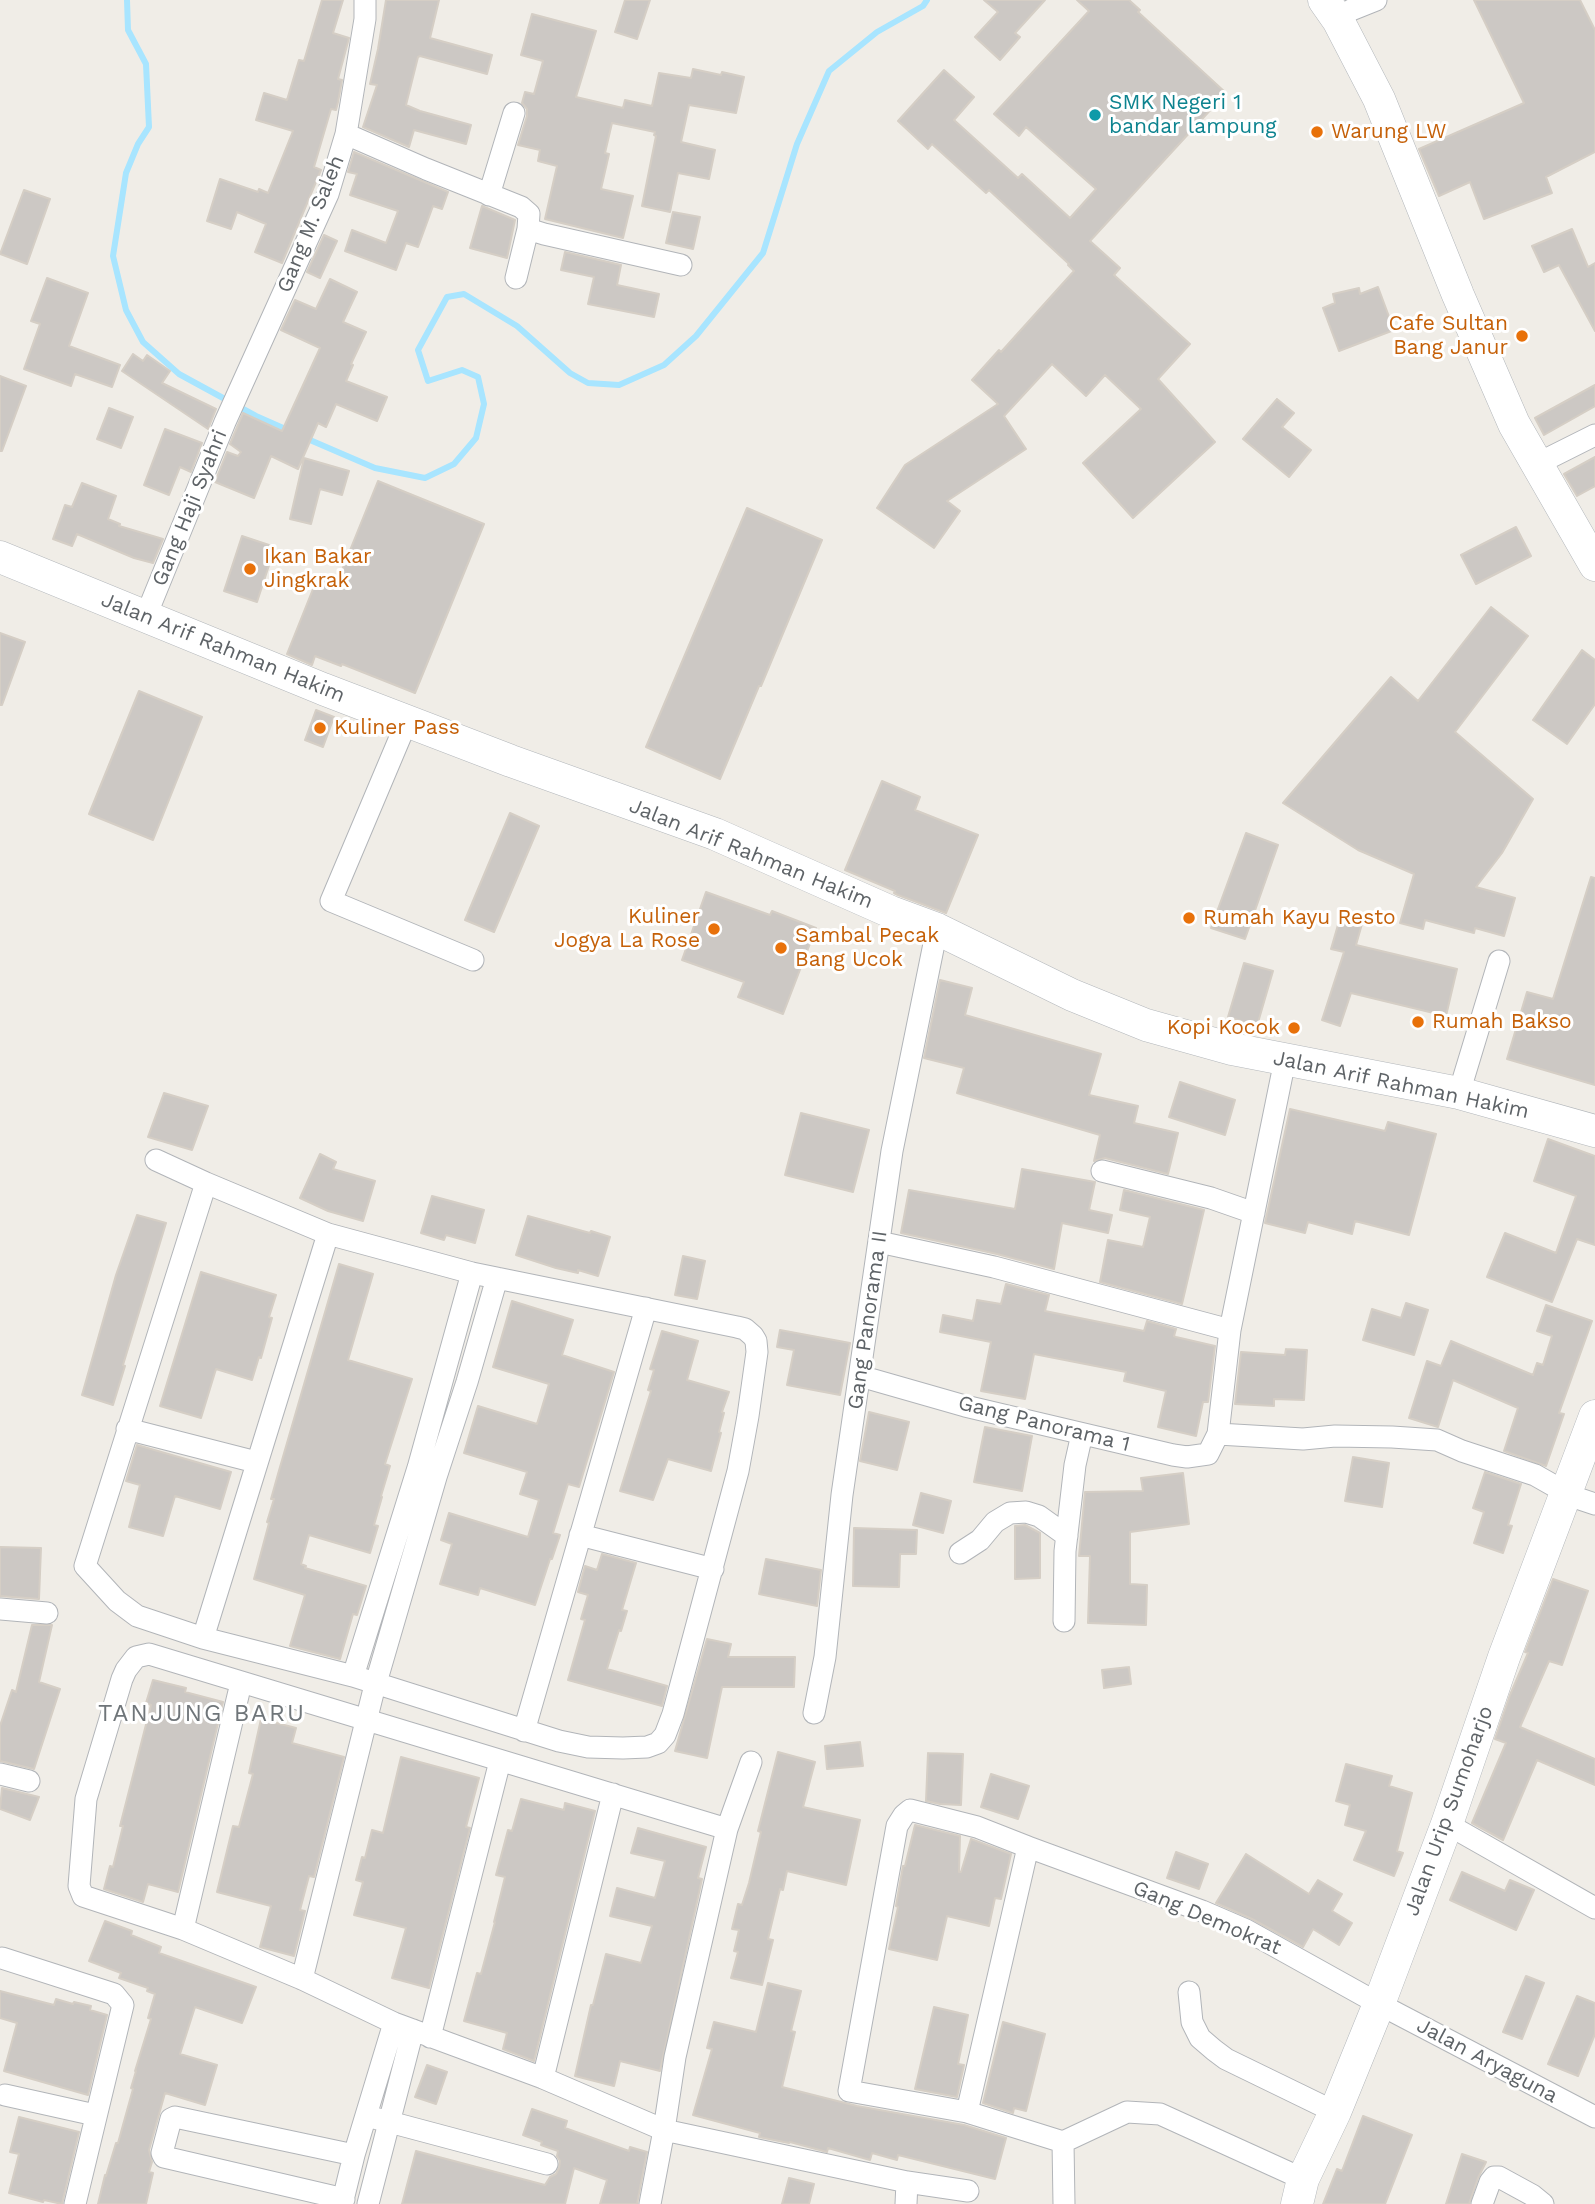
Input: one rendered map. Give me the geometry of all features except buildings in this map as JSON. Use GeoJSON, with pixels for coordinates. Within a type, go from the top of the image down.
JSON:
{"type":"FeatureCollection","features":[{"type":"Feature","properties":{"kind":"street","name":"Gang M. Saleh"},"geometry":{"type":"LineString","coordinates":[[237,399],[328,194],[346,134],[365,19],[365,0]]}},
{"type":"Feature","properties":{"kind":"street"},"geometry":{"type":"LineString","coordinates":[[1376,0],[1351,10],[1331,10],[1379,99],[1458,295],[1514,424],[1595,565]]}},
{"type":"Feature","properties":{"kind":"street"},"geometry":{"type":"LineString","coordinates":[[489,195],[514,113]]}},
{"type":"Feature","properties":{"kind":"street"},"geometry":{"type":"LineString","coordinates":[[346,134],[521,207],[529,214],[528,229],[516,278]]}},
{"type":"Feature","properties":{"kind":"street"},"geometry":{"type":"LineString","coordinates":[[528,229],[681,265]]}},
{"type":"Feature","properties":{"kind":"street","name":"Gang Haji Syahri"},"geometry":{"type":"LineString","coordinates":[[145,618],[225,422],[237,399]]}},
{"type":"Feature","properties":{"kind":"street"},"geometry":{"type":"LineString","coordinates":[[1537,464],[1595,435]]}},
{"type":"Feature","properties":{"kind":"street","name":"Jalan Arif Rahman Hakim"},"geometry":{"type":"LineString","coordinates":[[0,557],[245,659],[511,761],[715,834],[891,912],[937,929],[1072,995],[1146,1025],[1232,1049],[1459,1093],[1595,1131]]}},
{"type":"Feature","properties":{"kind":"street"},"geometry":{"type":"LineString","coordinates":[[407,721],[331,901],[473,960]]}},
{"type":"Feature","properties":{"kind":"street","name":"Gang Panorama II"},"geometry":{"type":"LineString","coordinates":[[814,1713],[825,1657],[842,1495],[892,1151],[937,929]]}},
{"type":"Feature","properties":{"kind":"street"},"geometry":{"type":"LineString","coordinates":[[1459,1093],[1499,961]]}},
{"type":"Feature","properties":{"kind":"street"},"geometry":{"type":"LineString","coordinates":[[1286,1060],[1230,1331],[1218,1434],[1303,1439],[1358,1436],[1437,1440],[1535,1475],[1565,1493],[1595,1504]]}},
{"type":"Feature","properties":{"kind":"street"},"geometry":{"type":"LineString","coordinates":[[156,1160],[206,1184],[328,1234],[472,1273],[745,1329],[757,1341],[757,1352],[737,1471],[713,1569],[673,1714],[665,1735],[658,1743],[647,1747],[588,1747],[524,1731],[241,1683],[149,1654],[136,1657],[122,1679],[86,1799],[79,1886],[83,1896],[183,1929],[302,1979],[412,2030],[542,2078],[664,2130],[907,2182],[968,2190]]}},
{"type":"Feature","properties":{"kind":"street"},"geometry":{"type":"LineString","coordinates":[[1102,1171],[1211,1198],[1254,1213]]}},
{"type":"Feature","properties":{"kind":"street"},"geometry":{"type":"LineString","coordinates":[[206,1184],[85,1566],[117,1601],[137,1616],[203,1638],[354,1675],[371,1703],[500,1761],[727,1829]]}},
{"type":"Feature","properties":{"kind":"street"},"geometry":{"type":"LineString","coordinates":[[203,1638],[328,1234]]}},
{"type":"Feature","properties":{"kind":"street"},"geometry":{"type":"LineString","coordinates":[[879,1242],[994,1268],[1230,1331]]}},
{"type":"Feature","properties":{"kind":"street"},"geometry":{"type":"LineString","coordinates":[[354,1675],[418,1468],[472,1273]]}},
{"type":"Feature","properties":{"kind":"street"},"geometry":{"type":"LineString","coordinates":[[302,1979],[371,1703],[497,1278]]}},
{"type":"Feature","properties":{"kind":"street"},"geometry":{"type":"LineString","coordinates":[[524,1731],[646,1308]]}},
{"type":"Feature","properties":{"kind":"street","name":"Gang Panorama 1"},"geometry":{"type":"LineString","coordinates":[[860,1376],[965,1406],[1187,1457],[1208,1454],[1218,1434]]}},
{"type":"Feature","properties":{"kind":"street","name":"Jalan Urip Sumoharjo"},"geometry":{"type":"LineString","coordinates":[[1300,2191],[1379,2004],[1447,1824],[1538,1564],[1595,1416]]}},
{"type":"Feature","properties":{"kind":"street"},"geometry":{"type":"LineString","coordinates":[[127,1429],[256,1462]]}},
{"type":"Feature","properties":{"kind":"street"},"geometry":{"type":"LineString","coordinates":[[1064,1621],[1067,1536],[1075,1465],[1082,1434]]}},
{"type":"Feature","properties":{"kind":"street"},"geometry":{"type":"LineString","coordinates":[[960,1553],[980,1540],[995,1522],[1010,1513],[1026,1512],[1040,1516],[1067,1536]]}},
{"type":"Feature","properties":{"kind":"street"},"geometry":{"type":"LineString","coordinates":[[580,1535],[713,1569]]}},
{"type":"Feature","properties":{"kind":"street"},"geometry":{"type":"LineString","coordinates":[[0,1609],[47,1613]]}},
{"type":"Feature","properties":{"kind":"street"},"geometry":{"type":"LineString","coordinates":[[183,1929],[241,1683]]}},
{"type":"Feature","properties":{"kind":"street"},"geometry":{"type":"LineString","coordinates":[[368,2204],[412,2030],[500,1761]]}},
{"type":"Feature","properties":{"kind":"street"},"geometry":{"type":"LineString","coordinates":[[650,2204],[675,2057],[727,1829],[751,1762]]}},
{"type":"Feature","properties":{"kind":"street"},"geometry":{"type":"LineString","coordinates":[[0,1774],[29,1780]]}},
{"type":"Feature","properties":{"kind":"street"},"geometry":{"type":"LineString","coordinates":[[542,2078],[613,1794]]}},
{"type":"Feature","properties":{"kind":"street","name":"Gang Demokrat"},"geometry":{"type":"LineString","coordinates":[[967,2112],[849,2091],[897,1826],[908,1811],[914,1810],[977,1827],[1202,1911],[1246,1930],[1379,2004]]}},
{"type":"Feature","properties":{"kind":"street"},"geometry":{"type":"LineString","coordinates":[[1447,1824],[1595,1908]]}},
{"type":"Feature","properties":{"kind":"street"},"geometry":{"type":"LineString","coordinates":[[1028,1847],[967,2112],[1063,2142],[1127,2112],[1160,2114],[1300,2191]]}},
{"type":"Feature","properties":{"kind":"street"},"geometry":{"type":"LineString","coordinates":[[2,1958],[114,1994],[122,2006],[75,2204]]}},
{"type":"Feature","properties":{"kind":"street"},"geometry":{"type":"LineString","coordinates":[[1189,1992],[1192,2022],[1200,2038],[1214,2050],[1226,2059],[1335,2112]]}},
{"type":"Feature","properties":{"kind":"street","name":"Jalan Aryaguna"},"geometry":{"type":"LineString","coordinates":[[1379,2004],[1595,2117]]}},
{"type":"Feature","properties":{"kind":"street"},"geometry":{"type":"LineString","coordinates":[[354,2155],[175,2118],[171,2119],[162,2153],[164,2157],[343,2201],[367,2116],[412,2030]]}},
{"type":"Feature","properties":{"kind":"street"},"geometry":{"type":"LineString","coordinates":[[5,2095],[95,2115]]}},
{"type":"Feature","properties":{"kind":"street"},"geometry":{"type":"LineString","coordinates":[[367,2116],[547,2164]]}},
{"type":"Feature","properties":{"kind":"street"},"geometry":{"type":"LineString","coordinates":[[1063,2142],[1064,2204]]}},
{"type":"Feature","properties":{"kind":"street"},"geometry":{"type":"LineString","coordinates":[[1482,2204],[1493,2177],[1499,2177],[1543,2204]]}},
{"type":"Feature","properties":{"kind":"street"},"geometry":{"type":"LineString","coordinates":[[906,2204],[907,2182]]}},
{"type":"Feature","properties":{"kind":"waterway"},"geometry":{"type":"LineString","coordinates":[[127,0],[128,30],[146,64],[149,127],[138,144],[126,173],[113,256],[126,310],[143,342],[179,374],[256,416],[290,431]]}},
{"type":"Feature","properties":{"kind":"waterway"},"geometry":{"type":"LineString","coordinates":[[303,437],[375,468],[425,478],[454,464],[476,438],[484,404],[478,377],[462,370],[428,381],[418,350],[447,297],[464,294],[517,326],[570,373],[588,383],[619,385],[664,365],[696,336],[763,253],[797,144],[829,71],[877,32],[923,6],[927,0]]}},
{"type":"Feature","properties":{"kind":"place","name":"SMK Negeri 1 bandar lampung"},"geometry":{"type":"Point","coordinates":[1095,115]}},
{"type":"Feature","properties":{"kind":"place","name":"Warung LW"},"geometry":{"type":"Point","coordinates":[1317,132]}},
{"type":"Feature","properties":{"kind":"place","name":"Cafe Sultan Bang Janur"},"geometry":{"type":"Point","coordinates":[1522,336]}},
{"type":"Feature","properties":{"kind":"place","name":"Ikan Bakar Jingkrak"},"geometry":{"type":"Point","coordinates":[250,569]}},
{"type":"Feature","properties":{"kind":"place","name":"Kuliner Pass"},"geometry":{"type":"Point","coordinates":[320,728]}},
{"type":"Feature","properties":{"kind":"place","name":"Rumah Kayu Resto"},"geometry":{"type":"Point","coordinates":[1189,918]}},
{"type":"Feature","properties":{"kind":"place","name":"Kuliner Jogya La Rose"},"geometry":{"type":"Point","coordinates":[714,929]}},
{"type":"Feature","properties":{"kind":"place","name":"Sambal Pecak Bang Ucok"},"geometry":{"type":"Point","coordinates":[781,948]}},
{"type":"Feature","properties":{"kind":"place","name":"Rumah Bakso"},"geometry":{"type":"Point","coordinates":[1418,1022]}},
{"type":"Feature","properties":{"kind":"place","name":"Kopi Kocok"},"geometry":{"type":"Point","coordinates":[1294,1028]}},
{"type":"Feature","properties":{"kind":"district","name":"TANJUNG BARU"},"geometry":{"type":"Point","coordinates":[202,1714]}}]}
